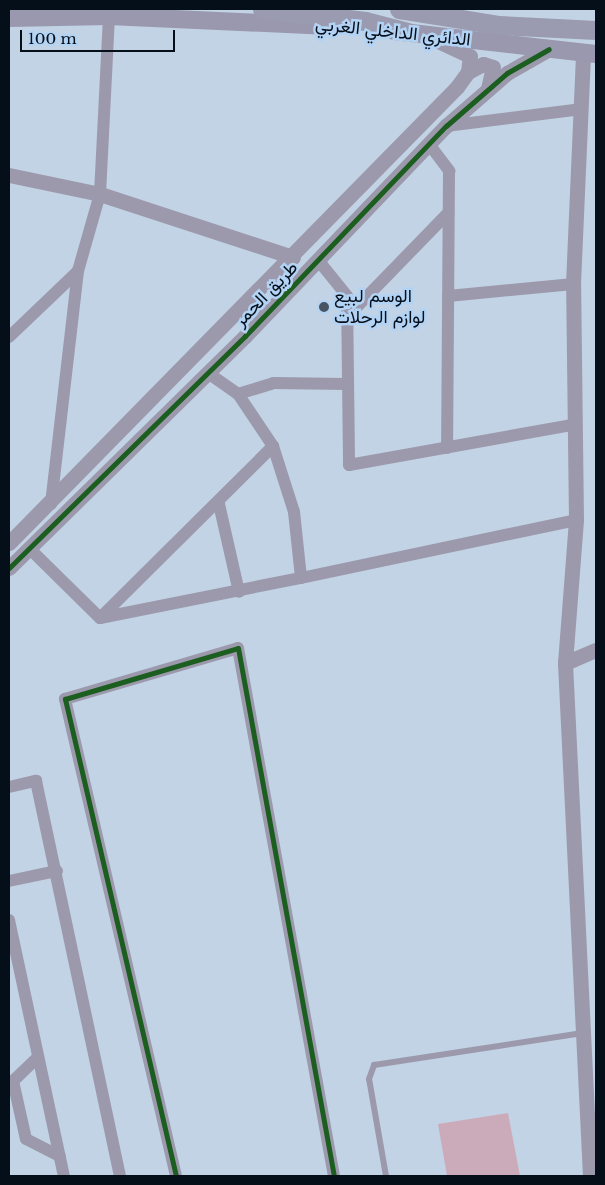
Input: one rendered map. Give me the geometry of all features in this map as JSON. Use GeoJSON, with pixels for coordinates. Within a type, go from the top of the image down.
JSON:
{"type":"FeatureCollection","features":[{"type":"Feature","properties":{"kind":"main road"},"geometry":{"type":"LineString","coordinates":[[262,9],[365,21],[408,32]]}},
{"type":"Feature","properties":{"kind":"main road"},"geometry":{"type":"LineString","coordinates":[[399,9],[498,25],[596,30]]}},
{"type":"Feature","properties":{"kind":"main road","name":"الدائري الداخلي الغربي"},"geometry":{"type":"LineString","coordinates":[[9,18],[109,16],[408,32],[593,54]]}},
{"type":"Feature","properties":{"kind":"street"},"geometry":{"type":"LineString","coordinates":[[50,505],[78,271],[100,194],[109,16]]}},
{"type":"Feature","properties":{"kind":"street"},"geometry":{"type":"LineString","coordinates":[[408,32],[457,46],[470,56],[468,72]]}},
{"type":"Feature","properties":{"kind":"street","name":"طريق الحمر"},"geometry":{"type":"LineString","coordinates":[[9,568],[31,550],[208,373],[446,126],[507,73],[549,50]]}},
{"type":"Feature","properties":{"kind":"street"},"geometry":{"type":"LineString","coordinates":[[590,1176],[590,1055],[583,1033],[565,663],[576,520],[572,425],[573,284],[582,108],[593,54]]}},
{"type":"Feature","properties":{"kind":"street"},"geometry":{"type":"LineString","coordinates":[[468,72],[483,64],[493,67],[487,90]]}},
{"type":"Feature","properties":{"kind":"street","name":"طريق الحمر"},"geometry":{"type":"LineString","coordinates":[[11,536],[50,505],[293,257],[468,72]]}},
{"type":"Feature","properties":{"kind":"street"},"geometry":{"type":"LineString","coordinates":[[446,126],[582,108]]}},
{"type":"Feature","properties":{"kind":"street"},"geometry":{"type":"LineString","coordinates":[[429,144],[449,171],[446,215],[448,296],[447,448]]}},
{"type":"Feature","properties":{"kind":"street"},"geometry":{"type":"LineString","coordinates":[[9,175],[100,194],[293,257]]}},
{"type":"Feature","properties":{"kind":"street"},"geometry":{"type":"LineString","coordinates":[[346,318],[446,215]]}},
{"type":"Feature","properties":{"kind":"street"},"geometry":{"type":"LineString","coordinates":[[318,260],[346,296],[346,384],[349,465],[572,425]]}},
{"type":"Feature","properties":{"kind":"street"},"geometry":{"type":"LineString","coordinates":[[9,337],[78,271]]}},
{"type":"Feature","properties":{"kind":"street"},"geometry":{"type":"LineString","coordinates":[[448,296],[573,284]]}},
{"type":"Feature","properties":{"kind":"street"},"geometry":{"type":"LineString","coordinates":[[208,373],[238,394],[273,446],[294,512],[300,578]]}},
{"type":"Feature","properties":{"kind":"street"},"geometry":{"type":"LineString","coordinates":[[238,394],[272,383],[346,384]]}},
{"type":"Feature","properties":{"kind":"street"},"geometry":{"type":"LineString","coordinates":[[100,618],[219,504],[273,446]]}},
{"type":"Feature","properties":{"kind":"street"},"geometry":{"type":"LineString","coordinates":[[219,504],[239,592]]}},
{"type":"Feature","properties":{"kind":"street"},"geometry":{"type":"LineString","coordinates":[[100,618],[239,592],[576,520]]}},
{"type":"Feature","properties":{"kind":"street"},"geometry":{"type":"LineString","coordinates":[[31,550],[100,618]]}},
{"type":"Feature","properties":{"kind":"street"},"geometry":{"type":"LineString","coordinates":[[176,1176],[64,698],[238,648],[334,1176]]}},
{"type":"Feature","properties":{"kind":"street"},"geometry":{"type":"LineString","coordinates":[[565,663],[596,650]]}},
{"type":"Feature","properties":{"kind":"street"},"geometry":{"type":"LineString","coordinates":[[9,787],[36,781],[57,871],[120,1176]]}},
{"type":"Feature","properties":{"kind":"street"},"geometry":{"type":"LineString","coordinates":[[9,881],[57,871]]}},
{"type":"Feature","properties":{"kind":"street"},"geometry":{"type":"LineString","coordinates":[[9,920],[37,1058],[64,1176]]}},
{"type":"Feature","properties":{"kind":"street"},"geometry":{"type":"LineString","coordinates":[[37,1058],[13,1081],[26,1139],[60,1156]]}},
{"type":"Feature","properties":{"kind":"lane"},"geometry":{"type":"LineString","coordinates":[[386,1176],[369,1079],[374,1064],[583,1033]]}},
{"type":"Feature","properties":{"kind":"shaded area"},"geometry":{"type":"Polygon","coordinates":[[[508,1113],[520,1176],[447,1176],[438,1124],[508,1113]]]}},
{"type":"Feature","properties":{"kind":"cycle path"},"geometry":{"type":"LineString","coordinates":[[9,568],[245,336],[446,126],[507,73],[549,49]]}},
{"type":"Feature","properties":{"kind":"cycle path"},"geometry":{"type":"LineString","coordinates":[[176,1176],[65,699],[238,648],[334,1176]]}},
{"type":"Feature","properties":{"kind":"place","name":"الوسم لبيع لوازم الرحلات"},"geometry":{"type":"Point","coordinates":[324,307]}}]}
